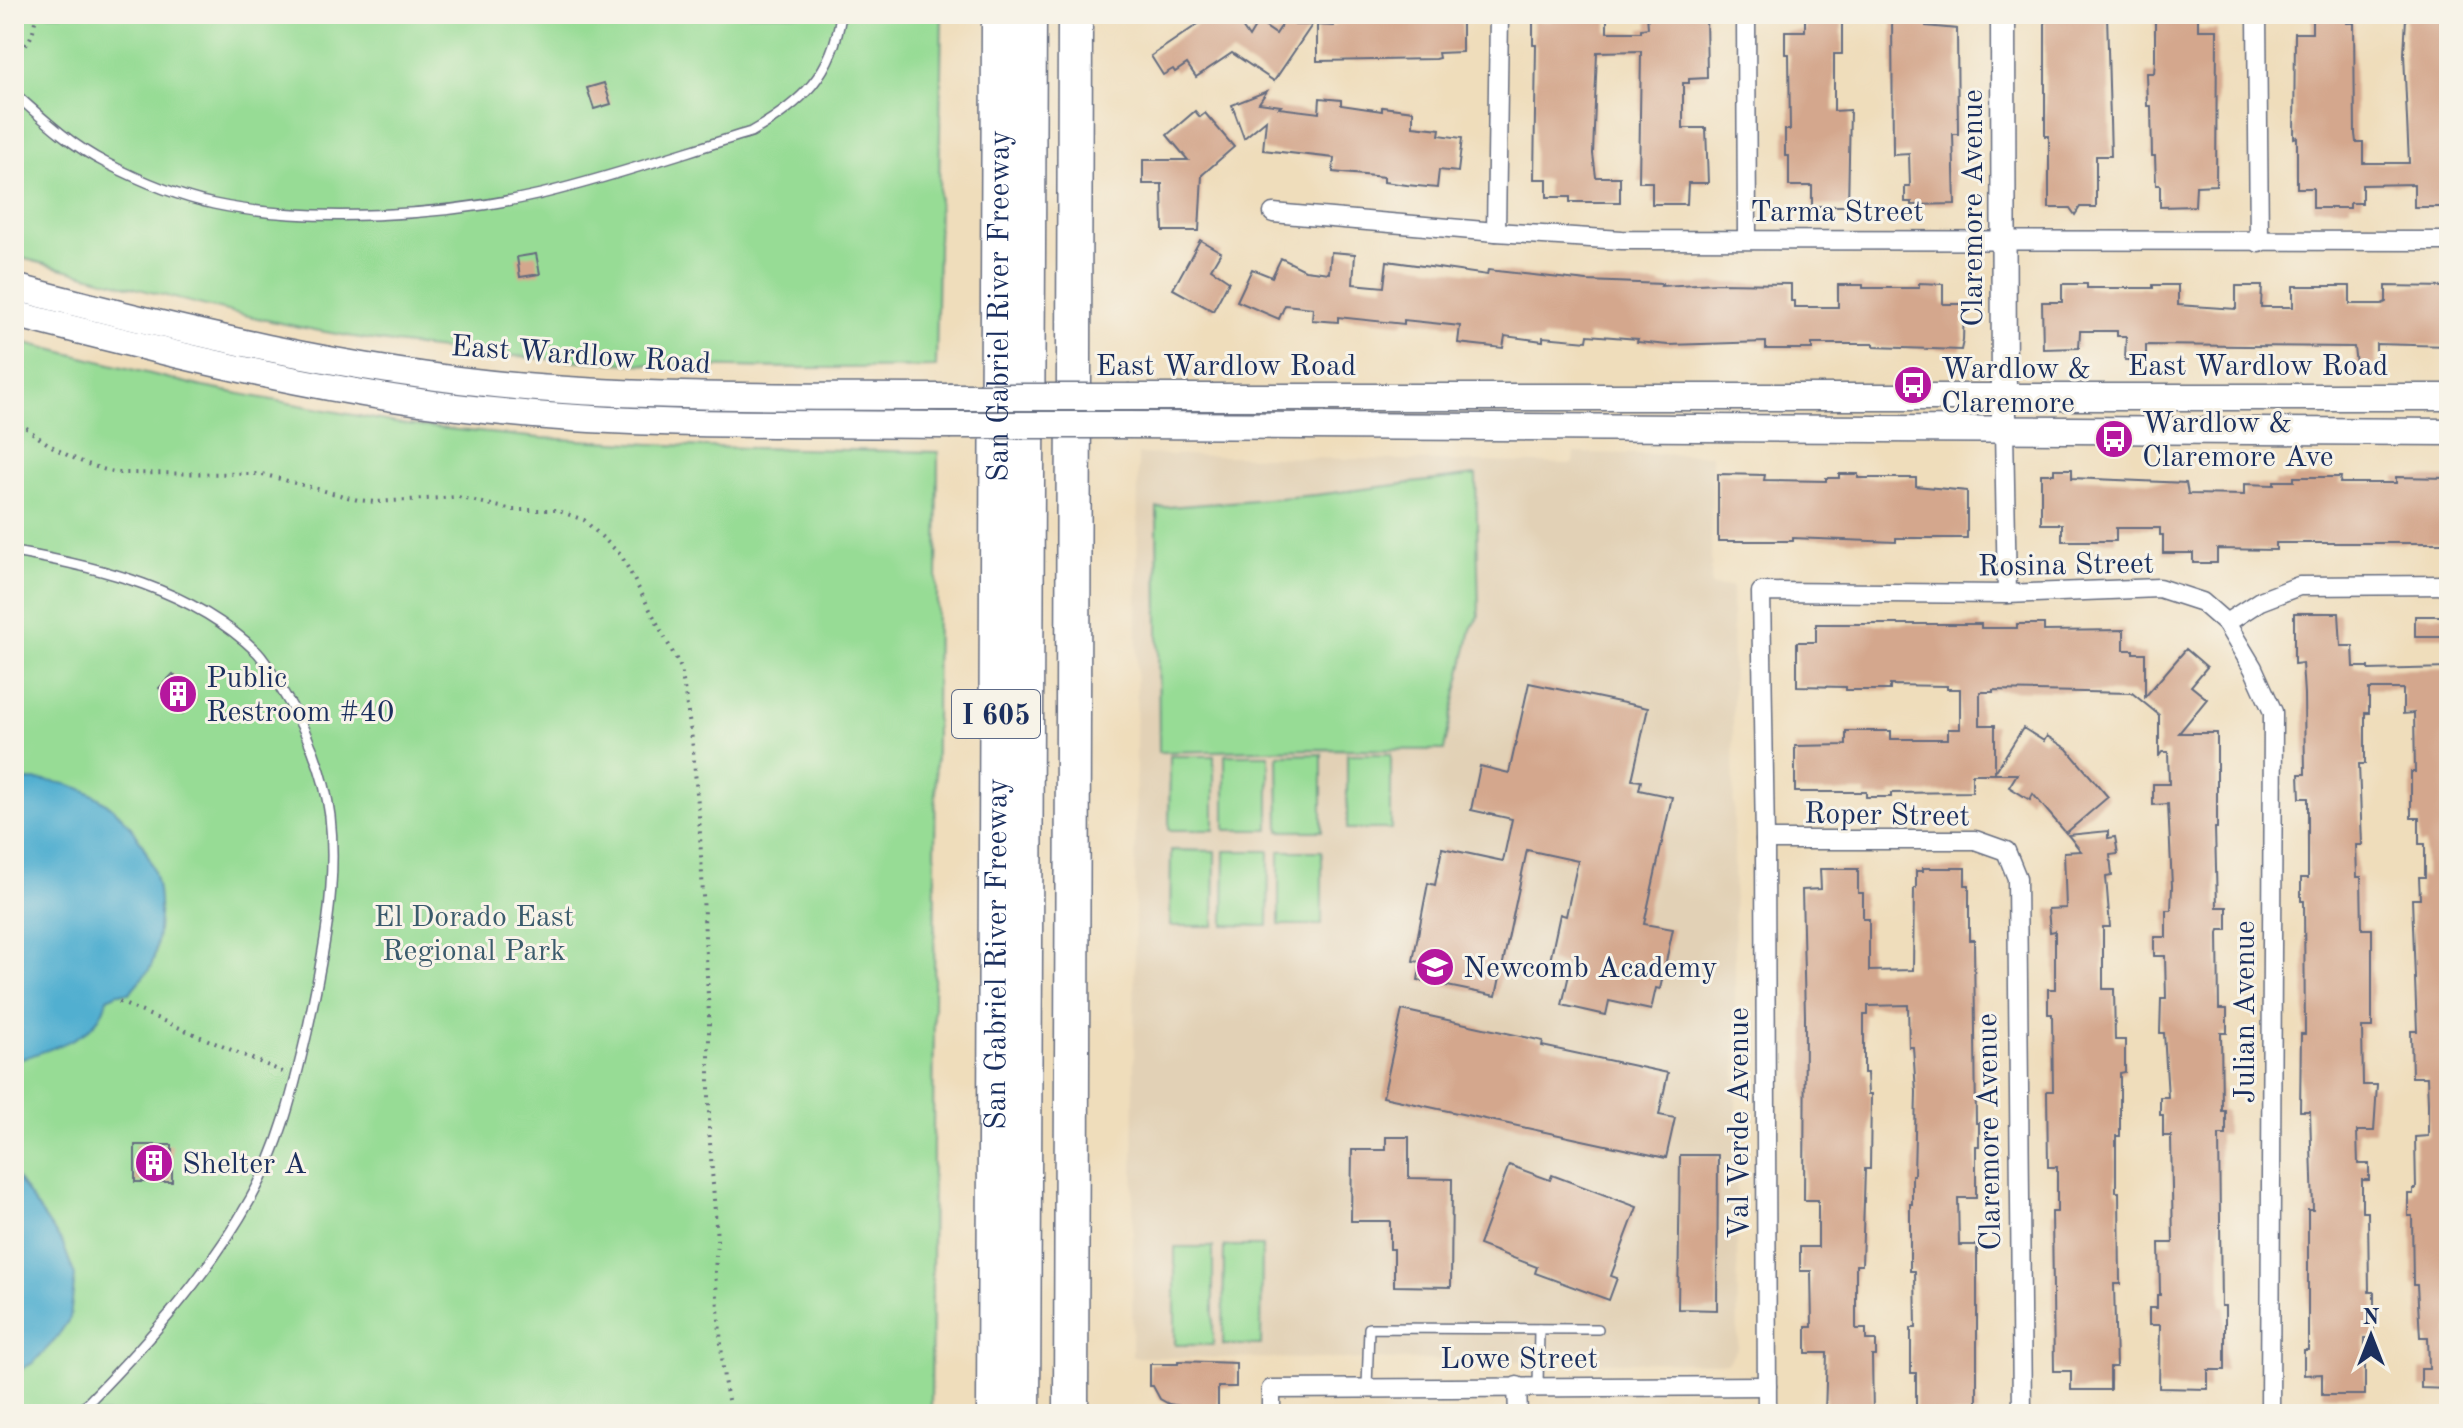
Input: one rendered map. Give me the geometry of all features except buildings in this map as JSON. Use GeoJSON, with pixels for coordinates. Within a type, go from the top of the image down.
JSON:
{"type":"FeatureCollection","features":[{"type":"Feature","properties":{"kind":"highway","name":"San Gabriel River Freeway"},"geometry":{"type":"LineString","coordinates":[[994,1414],[999,14]]}},
{"type":"Feature","properties":{"kind":"highway","name":"I 605"},"geometry":{"type":"LineString","coordinates":[[1023,1414],[1029,14]]}},
{"type":"Feature","properties":{"kind":"highway","name":"I 605"},"geometry":{"type":"LineString","coordinates":[[1071,1414],[1075,14]]}},
{"type":"Feature","properties":{"kind":"main road","name":"East Wardlow Road"},"geometry":{"type":"LineString","coordinates":[[14,287],[168,327],[292,354],[524,387],[644,394],[949,397],[2449,397]]}},
{"type":"Feature","properties":{"kind":"main road","name":"East Wardlow Road"},"geometry":{"type":"LineString","coordinates":[[14,314],[157,351],[410,401],[514,414],[673,422],[2449,432]]}},
{"type":"Feature","properties":{"kind":"street"},"geometry":{"type":"LineString","coordinates":[[1496,232],[1499,14]]}},
{"type":"Feature","properties":{"kind":"street"},"geometry":{"type":"LineString","coordinates":[[1746,14],[1747,239]]}},
{"type":"Feature","properties":{"kind":"street","name":"Claremore Avenue"},"geometry":{"type":"LineString","coordinates":[[2003,14],[2007,594]]}},
{"type":"Feature","properties":{"kind":"street"},"geometry":{"type":"LineString","coordinates":[[2257,14],[2259,243]]}},
{"type":"Feature","properties":{"kind":"street","name":"Tarma Street"},"geometry":{"type":"LineString","coordinates":[[1273,213],[1622,240],[2449,241]]}},
{"type":"Feature","properties":{"kind":"street"},"geometry":{"type":"LineString","coordinates":[[2226,623],[2260,601],[2299,586],[2449,585]]}},
{"type":"Feature","properties":{"kind":"street","name":"Rosina Street"},"geometry":{"type":"LineString","coordinates":[[1761,592],[2007,594],[2159,588],[2202,602],[2226,623]]}},
{"type":"Feature","properties":{"kind":"street","name":"Val Verde Avenue"},"geometry":{"type":"LineString","coordinates":[[1761,592],[1767,1414]]}},
{"type":"Feature","properties":{"kind":"street","name":"Julian Avenue"},"geometry":{"type":"LineString","coordinates":[[2226,623],[2253,668],[2273,712],[2270,1414]]}},
{"type":"Feature","properties":{"kind":"street","name":"Roper Street"},"geometry":{"type":"LineString","coordinates":[[1765,840],[1975,840],[2006,851]]}},
{"type":"Feature","properties":{"kind":"street","name":"Claremore Avenue"},"geometry":{"type":"LineString","coordinates":[[2006,851],[2017,878],[2022,1414]]}},
{"type":"Feature","properties":{"kind":"street"},"geometry":{"type":"LineString","coordinates":[[1517,1386],[1518,1414]]}},
{"type":"Feature","properties":{"kind":"street","name":"Lowe Street"},"geometry":{"type":"LineString","coordinates":[[1271,1414],[1271,1389],[1767,1386]]}},
{"type":"Feature","properties":{"kind":"lane"},"geometry":{"type":"LineString","coordinates":[[14,93],[55,130],[103,162],[162,188],[212,204],[272,213],[403,213],[538,195],[751,132],[783,114],[816,83],[831,56],[841,14]]}},
{"type":"Feature","properties":{"kind":"lane"},"geometry":{"type":"LineString","coordinates":[[14,552],[153,586],[223,623],[259,654],[290,702],[317,757],[330,815],[331,877],[321,966],[297,1078],[280,1134],[253,1196],[218,1253],[136,1354],[77,1414]]}},
{"type":"Feature","properties":{"kind":"lane"},"geometry":{"type":"LineString","coordinates":[[1367,1387],[1369,1328],[1598,1329]]}},
{"type":"Feature","properties":{"kind":"lane"},"geometry":{"type":"LineString","coordinates":[[1538,1386],[1539,1329]]}},
{"type":"Feature","properties":{"kind":"path"},"geometry":{"type":"LineString","coordinates":[[14,56],[29,42],[36,14]]}},
{"type":"Feature","properties":{"kind":"path"},"geometry":{"type":"LineString","coordinates":[[14,417],[42,441],[66,456],[96,468],[129,473],[262,474],[358,500],[375,502],[458,497],[513,510],[556,510],[584,520],[621,555],[681,668],[692,739],[708,1000],[709,1129],[717,1240],[715,1272],[724,1380],[731,1414]]}},
{"type":"Feature","properties":{"kind":"path"},"geometry":{"type":"LineString","coordinates":[[119,1002],[297,1078]]}},
{"type":"Feature","properties":{"kind":"shaded area","name":"Newcomb Academy"},"geometry":{"type":"Polygon","coordinates":[[[1574,453],[1712,455],[1711,586],[1732,586],[1738,1348],[1727,1363],[1132,1357],[1138,454],[1573,464],[1574,453]]]}},
{"type":"Feature","properties":{"kind":"green space"},"geometry":{"type":"Polygon","coordinates":[[[14,14],[942,14],[936,367],[798,368],[591,362],[386,342],[199,304],[14,256],[14,14]]]}},
{"type":"Feature","properties":{"kind":"green space","name":"El Dorado East Regional Park"},"geometry":{"type":"Polygon","coordinates":[[[14,340],[203,387],[407,425],[540,438],[706,447],[938,452],[931,1414],[14,1414],[14,340]]]}},
{"type":"Feature","properties":{"kind":"green space"},"geometry":{"type":"Polygon","coordinates":[[[1476,475],[1479,616],[1471,629],[1444,750],[1159,752],[1157,508],[1316,495],[1476,475]]]}},
{"type":"Feature","properties":{"kind":"green space"},"geometry":{"type":"Polygon","coordinates":[[[1322,754],[1322,831],[1279,831],[1278,755],[1322,754]]]}},
{"type":"Feature","properties":{"kind":"green space"},"geometry":{"type":"Polygon","coordinates":[[[1347,754],[1391,754],[1391,829],[1347,829],[1347,754]]]}},
{"type":"Feature","properties":{"kind":"green space"},"geometry":{"type":"Polygon","coordinates":[[[1225,755],[1269,755],[1269,830],[1225,830],[1225,755]]]}},
{"type":"Feature","properties":{"kind":"green space"},"geometry":{"type":"Polygon","coordinates":[[[1170,756],[1214,756],[1214,830],[1169,830],[1170,756]]]}},
{"type":"Feature","properties":{"kind":"green space"},"geometry":{"type":"Polygon","coordinates":[[[1171,850],[1215,851],[1214,926],[1170,926],[1171,850]]]}},
{"type":"Feature","properties":{"kind":"green space"},"geometry":{"type":"Polygon","coordinates":[[[1225,851],[1269,851],[1268,926],[1224,925],[1225,851]]]}},
{"type":"Feature","properties":{"kind":"green space"},"geometry":{"type":"Polygon","coordinates":[[[1279,851],[1322,851],[1322,925],[1279,925],[1279,851]]]}},
{"type":"Feature","properties":{"kind":"green space"},"geometry":{"type":"Polygon","coordinates":[[[1224,1246],[1262,1246],[1261,1345],[1223,1345],[1224,1246]]]}},
{"type":"Feature","properties":{"kind":"green space"},"geometry":{"type":"Polygon","coordinates":[[[1175,1247],[1213,1247],[1213,1345],[1175,1345],[1175,1247]]]}},
{"type":"Feature","properties":{"kind":"water"},"geometry":{"type":"Polygon","coordinates":[[[14,780],[51,781],[78,787],[118,813],[131,827],[150,860],[159,897],[159,916],[152,964],[130,993],[118,993],[107,998],[102,1012],[84,1033],[14,1062],[14,780]]]}},
{"type":"Feature","properties":{"kind":"water"},"geometry":{"type":"Polygon","coordinates":[[[14,1174],[63,1244],[75,1276],[70,1318],[33,1363],[14,1373],[14,1174]]]}},
{"type":"Feature","properties":{"kind":"place","name":"Wardlow & Claremore"},"geometry":{"type":"Point","coordinates":[1913,385]}},
{"type":"Feature","properties":{"kind":"place","name":"Wardlow & Claremore Ave"},"geometry":{"type":"Point","coordinates":[2114,439]}},
{"type":"Feature","properties":{"kind":"place","name":"Public Restroom #40"},"geometry":{"type":"Point","coordinates":[178,694]}},
{"type":"Feature","properties":{"kind":"place","name":"Newcomb Academy"},"geometry":{"type":"Point","coordinates":[1435,967]}},
{"type":"Feature","properties":{"kind":"place","name":"Shelter A"},"geometry":{"type":"Point","coordinates":[154,1163]}}]}
